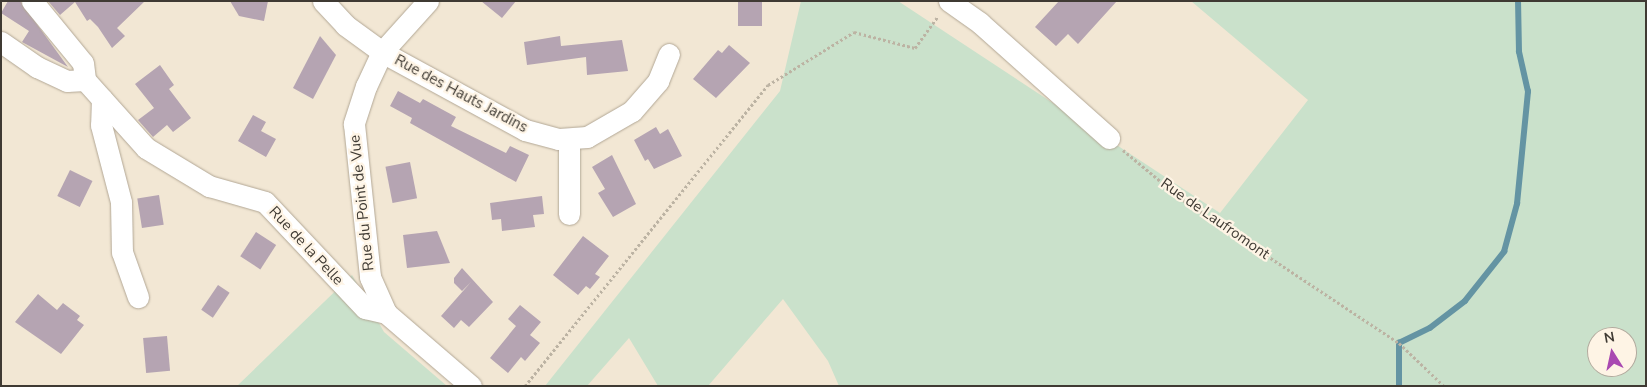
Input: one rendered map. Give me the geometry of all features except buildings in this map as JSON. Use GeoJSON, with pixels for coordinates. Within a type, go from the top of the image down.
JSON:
{"type":"FeatureCollection","features":[{"type":"Feature","properties":{"kind":"street"},"geometry":{"type":"LineString","coordinates":[[1,42],[37,67],[67,81],[84,80],[83,63],[32,1]]}},
{"type":"Feature","properties":{"kind":"street","name":"Rue des Hauts Jardins"},"geometry":{"type":"LineString","coordinates":[[323,1],[345,25],[382,52],[525,130],[569,140],[599,131],[632,110],[658,81],[669,54]]}},
{"type":"Feature","properties":{"kind":"street","name":"Rue du Point de Vue"},"geometry":{"type":"LineString","coordinates":[[428,1],[382,52],[366,86],[354,124],[370,277],[386,313],[471,386]]}},
{"type":"Feature","properties":{"kind":"street"},"geometry":{"type":"LineString","coordinates":[[946,5],[980,22],[1109,138]]}},
{"type":"Feature","properties":{"kind":"street","name":"Rue de la Pelle"},"geometry":{"type":"LineString","coordinates":[[84,80],[146,148],[209,186],[265,202],[365,308],[386,313]]}},
{"type":"Feature","properties":{"kind":"street"},"geometry":{"type":"LineString","coordinates":[[102,98],[101,125],[121,202],[122,252],[138,297]]}},
{"type":"Feature","properties":{"kind":"street"},"geometry":{"type":"LineString","coordinates":[[569,140],[569,214]]}},
{"type":"Feature","properties":{"kind":"path"},"geometry":{"type":"LineString","coordinates":[[525,386],[768,85],[854,32],[915,48],[946,5]]}},
{"type":"Feature","properties":{"kind":"path","name":"Rue de Laufromont"},"geometry":{"type":"LineString","coordinates":[[1109,138],[1183,200],[1399,343],[1444,386]]}},
{"type":"Feature","properties":{"kind":"green space"},"geometry":{"type":"Polygon","coordinates":[[[801,1],[898,1],[1220,213],[1308,100],[1191,1],[1646,1],[1646,386],[839,386],[828,361],[783,299],[708,386],[658,386],[629,338],[587,386],[545,386],[780,91],[801,1]]]}},
{"type":"Feature","properties":{"kind":"green space"},"geometry":{"type":"Polygon","coordinates":[[[352,275],[384,332],[447,386],[237,386],[352,275]]]}},
{"type":"Feature","properties":{"kind":"waterway"},"geometry":{"type":"LineString","coordinates":[[1399,386],[1399,343],[1430,328],[1465,301],[1504,252],[1517,204],[1528,92],[1519,52],[1518,1]]}}]}
